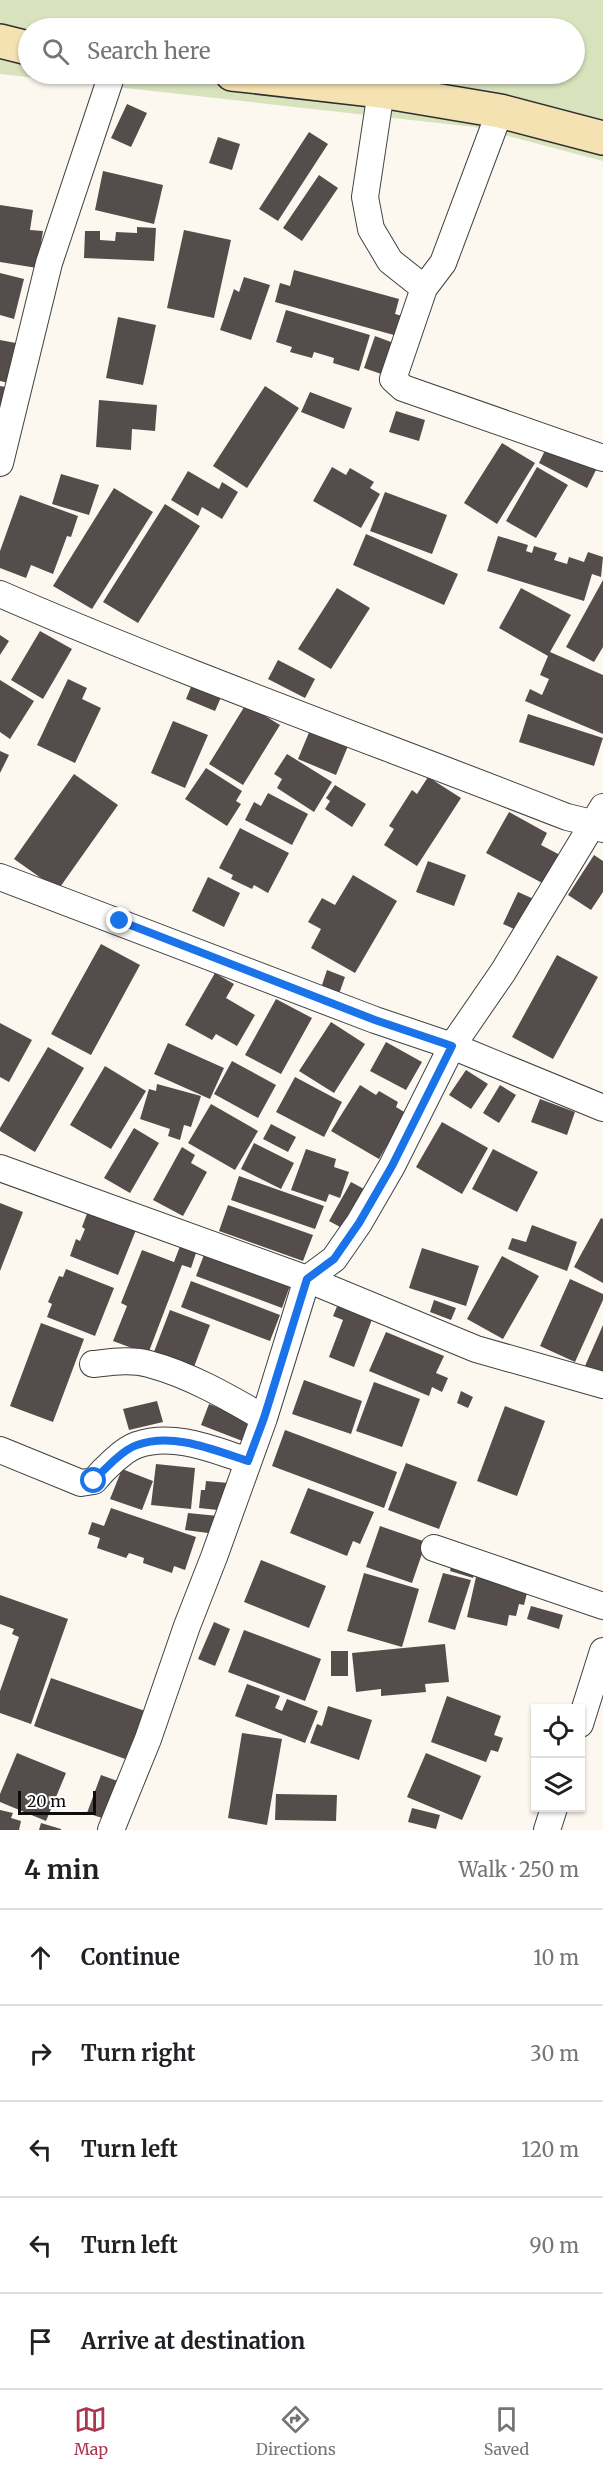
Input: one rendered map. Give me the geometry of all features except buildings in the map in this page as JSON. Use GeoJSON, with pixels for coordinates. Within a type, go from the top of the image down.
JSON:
{"type":"FeatureCollection","features":[{"type":"Feature","properties":{"kind":"street"},"geometry":{"type":"LineString","coordinates":[[0,41],[18,46]]}},
{"type":"Feature","properties":{"kind":"street"},"geometry":{"type":"LineString","coordinates":[[0,463],[49,263],[109,84]]}},
{"type":"Feature","properties":{"kind":"street"},"geometry":{"type":"LineString","coordinates":[[315,84],[500,111],[603,138]]}},
{"type":"Feature","properties":{"kind":"street"},"geometry":{"type":"LineString","coordinates":[[381,92],[365,197],[371,229],[390,261],[424,288]]}},
{"type":"Feature","properties":{"kind":"street"},"geometry":{"type":"LineString","coordinates":[[500,111],[443,263],[424,288],[393,379],[403,388],[603,458]]}},
{"type":"Feature","properties":{"kind":"street"},"geometry":{"type":"LineString","coordinates":[[0,594],[219,685],[567,817],[599,820],[503,972],[452,1046],[392,1166],[359,1223],[334,1259],[307,1279],[264,1418],[148,1739],[111,1830]]}},
{"type":"Feature","properties":{"kind":"street"},"geometry":{"type":"LineString","coordinates":[[0,877],[375,1020],[452,1046],[603,1108]]}},
{"type":"Feature","properties":{"kind":"street"},"geometry":{"type":"LineString","coordinates":[[0,1168],[307,1279],[476,1349],[603,1385]]}},
{"type":"Feature","properties":{"kind":"street"},"geometry":{"type":"LineString","coordinates":[[93,1364],[121,1361],[148,1364],[219,1392],[264,1418]]}},
{"type":"Feature","properties":{"kind":"street"},"geometry":{"type":"LineString","coordinates":[[0,1450],[81,1482],[94,1481],[104,1469],[136,1445],[166,1441],[195,1444],[248,1461]]}},
{"type":"Feature","properties":{"kind":"street"},"geometry":{"type":"LineString","coordinates":[[434,1548],[603,1606]]}},
{"type":"Feature","properties":{"kind":"street"},"geometry":{"type":"LineString","coordinates":[[585,1708],[603,1651]]}},
{"type":"Feature","properties":{"kind":"street"},"geometry":{"type":"LineString","coordinates":[[547,1830],[553,1812]]}},
{"type":"Feature","properties":{"kind":"green space"},"geometry":{"type":"Polygon","coordinates":[[[0,0],[603,0],[603,161],[474,127],[89,84],[585,84],[585,18],[18,18],[18,76],[0,74],[0,0]]]}},
{"type":"Feature","properties":{"kind":"route"},"geometry":{"type":"LineString","coordinates":[[94,1481],[104,1469],[136,1445],[166,1441],[195,1444],[248,1461],[264,1418],[307,1279],[334,1259],[359,1223],[392,1166],[452,1046],[375,1020],[120,921]]}}]}
